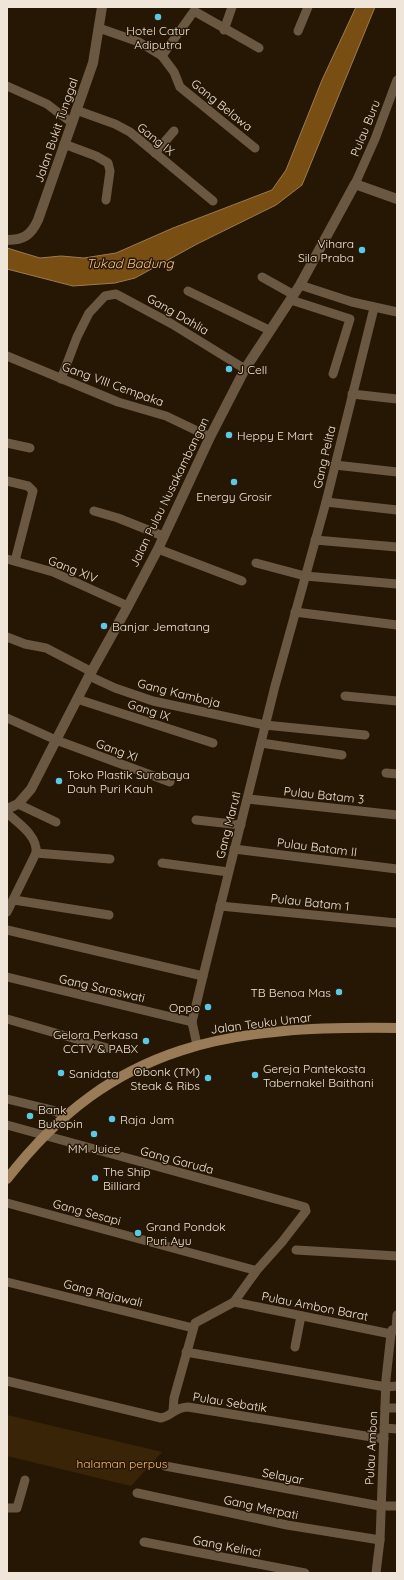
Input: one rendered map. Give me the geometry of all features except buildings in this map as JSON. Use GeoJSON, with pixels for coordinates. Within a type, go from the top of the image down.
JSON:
{"type":"FeatureCollection","features":[{"type":"Feature","properties":{"kind":"main road","name":"Jalan Teuku Umar"},"geometry":{"type":"LineString","coordinates":[[7,1179],[21,1161],[66,1116],[96,1092],[131,1070],[158,1058],[197,1044],[219,1039],[300,1029],[397,1028]]}},
{"type":"Feature","properties":{"kind":"street","name":"Jalan Bukit Tunggal"},"geometry":{"type":"LineString","coordinates":[[7,240],[23,239],[35,228],[93,63],[101,7]]}},
{"type":"Feature","properties":{"kind":"street"},"geometry":{"type":"LineString","coordinates":[[224,30],[232,7]]}},
{"type":"Feature","properties":{"kind":"street"},"geometry":{"type":"LineString","coordinates":[[298,31],[308,7]]}},
{"type":"Feature","properties":{"kind":"street"},"geometry":{"type":"LineString","coordinates":[[162,56],[194,11],[224,30],[259,48]]}},
{"type":"Feature","properties":{"kind":"street","name":"Gang Belawa"},"geometry":{"type":"LineString","coordinates":[[99,28],[139,42],[162,56],[174,72],[180,87],[255,148]]}},
{"type":"Feature","properties":{"kind":"street","name":"Pulau Buru"},"geometry":{"type":"LineString","coordinates":[[355,184],[375,139],[397,80]]}},
{"type":"Feature","properties":{"kind":"street"},"geometry":{"type":"LineString","coordinates":[[7,86],[47,104],[72,123]]}},
{"type":"Feature","properties":{"kind":"street","name":"Gang IX"},"geometry":{"type":"LineString","coordinates":[[76,110],[124,128],[212,201]]}},
{"type":"Feature","properties":{"kind":"street"},"geometry":{"type":"LineString","coordinates":[[155,153],[174,130]]}},
{"type":"Feature","properties":{"kind":"street"},"geometry":{"type":"LineString","coordinates":[[64,144],[96,156],[108,163],[110,171],[106,200]]}},
{"type":"Feature","properties":{"kind":"street"},"geometry":{"type":"LineString","coordinates":[[355,184],[397,199]]}},
{"type":"Feature","properties":{"kind":"street","name":"Jalan Pulau Nusakambangan"},"geometry":{"type":"LineString","coordinates":[[7,809],[18,804],[31,789],[77,699],[158,549],[210,437],[245,369],[269,330],[300,285],[355,184]]}},
{"type":"Feature","properties":{"kind":"street"},"geometry":{"type":"LineString","coordinates":[[262,277],[292,297],[350,319],[333,374]]}},
{"type":"Feature","properties":{"kind":"street"},"geometry":{"type":"LineString","coordinates":[[300,285],[374,308],[397,312]]}},
{"type":"Feature","properties":{"kind":"street"},"geometry":{"type":"LineString","coordinates":[[188,291],[269,330]]}},
{"type":"Feature","properties":{"kind":"street","name":"Gang Dahlia"},"geometry":{"type":"LineString","coordinates":[[61,378],[77,337],[96,304],[105,296],[119,295],[245,369]]}},
{"type":"Feature","properties":{"kind":"street","name":"Gang Pelita"},"geometry":{"type":"LineString","coordinates":[[295,612],[326,502],[374,308]]}},
{"type":"Feature","properties":{"kind":"street","name":"Gang VIII Cempaka"},"geometry":{"type":"LineString","coordinates":[[7,356],[118,402],[166,416],[210,437]]}},
{"type":"Feature","properties":{"kind":"street"},"geometry":{"type":"LineString","coordinates":[[352,394],[397,399]]}},
{"type":"Feature","properties":{"kind":"street"},"geometry":{"type":"LineString","coordinates":[[7,443],[30,448]]}},
{"type":"Feature","properties":{"kind":"street"},"geometry":{"type":"LineString","coordinates":[[335,465],[397,472]]}},
{"type":"Feature","properties":{"kind":"street"},"geometry":{"type":"LineString","coordinates":[[7,481],[28,486],[33,491],[11,560]]}},
{"type":"Feature","properties":{"kind":"street"},"geometry":{"type":"LineString","coordinates":[[326,502],[397,510]]}},
{"type":"Feature","properties":{"kind":"street"},"geometry":{"type":"LineString","coordinates":[[94,511],[118,518],[163,536]]}},
{"type":"Feature","properties":{"kind":"street"},"geometry":{"type":"LineString","coordinates":[[315,540],[397,547]]}},
{"type":"Feature","properties":{"kind":"street"},"geometry":{"type":"LineString","coordinates":[[158,549],[242,581]]}},
{"type":"Feature","properties":{"kind":"street","name":"Gang XIV"},"geometry":{"type":"LineString","coordinates":[[11,560],[53,572],[128,606]]}},
{"type":"Feature","properties":{"kind":"street"},"geometry":{"type":"LineString","coordinates":[[256,563],[305,576],[397,584]]}},
{"type":"Feature","properties":{"kind":"street"},"geometry":{"type":"LineString","coordinates":[[295,612],[397,625]]}},
{"type":"Feature","properties":{"kind":"street","name":"Gang Maruti"},"geometry":{"type":"LineString","coordinates":[[197,1044],[192,1022],[228,872],[295,612]]}},
{"type":"Feature","properties":{"kind":"street","name":"Gang Kamboja"},"geometry":{"type":"LineString","coordinates":[[7,637],[25,644],[46,648],[115,688],[153,701],[265,725],[365,735]]}},
{"type":"Feature","properties":{"kind":"street"},"geometry":{"type":"LineString","coordinates":[[346,696],[397,701]]}},
{"type":"Feature","properties":{"kind":"street","name":"Gang IX"},"geometry":{"type":"LineString","coordinates":[[77,699],[213,743]]}},
{"type":"Feature","properties":{"kind":"street","name":"Gang XI"},"geometry":{"type":"LineString","coordinates":[[7,718],[56,740],[170,782]]}},
{"type":"Feature","properties":{"kind":"street"},"geometry":{"type":"LineString","coordinates":[[261,743],[342,755]]}},
{"type":"Feature","properties":{"kind":"street"},"geometry":{"type":"LineString","coordinates":[[386,773],[397,774]]}},
{"type":"Feature","properties":{"kind":"street","name":"Pulau Batam 3"},"geometry":{"type":"LineString","coordinates":[[248,799],[397,815]]}},
{"type":"Feature","properties":{"kind":"street"},"geometry":{"type":"LineString","coordinates":[[18,804],[56,822]]}},
{"type":"Feature","properties":{"kind":"street"},"geometry":{"type":"LineString","coordinates":[[7,813],[31,835],[36,848],[36,853],[7,912]]}},
{"type":"Feature","properties":{"kind":"street"},"geometry":{"type":"LineString","coordinates":[[196,820],[241,825]]}},
{"type":"Feature","properties":{"kind":"street","name":"Pulau Batam II"},"geometry":{"type":"LineString","coordinates":[[234,849],[397,868]]}},
{"type":"Feature","properties":{"kind":"street"},"geometry":{"type":"LineString","coordinates":[[36,853],[110,859]]}},
{"type":"Feature","properties":{"kind":"street"},"geometry":{"type":"LineString","coordinates":[[162,863],[228,872]]}},
{"type":"Feature","properties":{"kind":"street"},"geometry":{"type":"LineString","coordinates":[[14,900],[109,915]]}},
{"type":"Feature","properties":{"kind":"street","name":"Pulau Batam 1"},"geometry":{"type":"LineString","coordinates":[[220,906],[397,923]]}},
{"type":"Feature","properties":{"kind":"street"},"geometry":{"type":"LineString","coordinates":[[7,930],[203,976]]}},
{"type":"Feature","properties":{"kind":"street","name":"Gang Saraswati"},"geometry":{"type":"LineString","coordinates":[[7,977],[192,1022]]}},
{"type":"Feature","properties":{"kind":"street"},"geometry":{"type":"LineString","coordinates":[[7,1019],[107,1048]]}},
{"type":"Feature","properties":{"kind":"street"},"geometry":{"type":"LineString","coordinates":[[7,1099],[52,1110],[66,1116]]}},
{"type":"Feature","properties":{"kind":"street","name":"Gang Garuda"},"geometry":{"type":"LineString","coordinates":[[7,1125],[306,1208],[306,1211],[282,1242],[257,1270],[234,1302]]}},
{"type":"Feature","properties":{"kind":"street","name":"Gang Sesapi"},"geometry":{"type":"LineString","coordinates":[[7,1203],[254,1270]]}},
{"type":"Feature","properties":{"kind":"street"},"geometry":{"type":"LineString","coordinates":[[296,1250],[397,1256]]}},
{"type":"Feature","properties":{"kind":"street","name":"Gang Rajawali"},"geometry":{"type":"LineString","coordinates":[[7,1282],[192,1328]]}},
{"type":"Feature","properties":{"kind":"street"},"geometry":{"type":"LineString","coordinates":[[173,1411],[174,1398],[192,1328],[195,1323],[234,1302]]}},
{"type":"Feature","properties":{"kind":"street","name":"Pulau Ambon Barat"},"geometry":{"type":"LineString","coordinates":[[234,1302],[301,1316],[394,1330]]}},
{"type":"Feature","properties":{"kind":"street","name":"Pulau Ambon"},"geometry":{"type":"LineString","coordinates":[[376,1573],[380,1540],[380,1506],[386,1387],[397,1315]]}},
{"type":"Feature","properties":{"kind":"street"},"geometry":{"type":"LineString","coordinates":[[295,1347],[301,1316]]}},
{"type":"Feature","properties":{"kind":"street"},"geometry":{"type":"LineString","coordinates":[[186,1352],[386,1387],[397,1386]]}},
{"type":"Feature","properties":{"kind":"street","name":"Pulau Sebatik"},"geometry":{"type":"LineString","coordinates":[[7,1381],[161,1418],[173,1411],[188,1407],[384,1439]]}},
{"type":"Feature","properties":{"kind":"street"},"geometry":{"type":"LineString","coordinates":[[385,1408],[397,1408]]}},
{"type":"Feature","properties":{"kind":"street"},"geometry":{"type":"LineString","coordinates":[[384,1428],[397,1429]]}},
{"type":"Feature","properties":{"kind":"street","name":"Selayar"},"geometry":{"type":"LineString","coordinates":[[165,1466],[380,1506],[397,1506]]}},
{"type":"Feature","properties":{"kind":"street"},"geometry":{"type":"LineString","coordinates":[[7,1508],[17,1508],[25,1480]]}},
{"type":"Feature","properties":{"kind":"street","name":"Gang Merpati"},"geometry":{"type":"LineString","coordinates":[[137,1493],[287,1525],[380,1540]]}},
{"type":"Feature","properties":{"kind":"street","name":"Gang Kelinci"},"geometry":{"type":"LineString","coordinates":[[144,1542],[305,1573]]}},
{"type":"Feature","properties":{"kind":"green space","name":"halaman perpus"},"geometry":{"type":"Polygon","coordinates":[[[7,1415],[162,1452],[131,1486],[7,1456],[7,1415]]]}},
{"type":"Feature","properties":{"kind":"water","name":"Tukad Badung"},"geometry":{"type":"Polygon","coordinates":[[[356,7],[375,7],[302,185],[276,205],[197,244],[135,278],[115,283],[73,286],[7,269],[7,248],[40,258],[61,256],[84,258],[116,253],[173,228],[272,190],[286,170],[322,80],[356,7]]]}},
{"type":"Feature","properties":{"kind":"place","name":"Hotel Catur Adiputra"},"geometry":{"type":"Point","coordinates":[158,17]}},
{"type":"Feature","properties":{"kind":"place","name":"Vihara Sila Praba"},"geometry":{"type":"Point","coordinates":[362,250]}},
{"type":"Feature","properties":{"kind":"place","name":"J Cell"},"geometry":{"type":"Point","coordinates":[229,369]}},
{"type":"Feature","properties":{"kind":"place","name":"Heppy E Mart"},"geometry":{"type":"Point","coordinates":[229,435]}},
{"type":"Feature","properties":{"kind":"place","name":"Energy Grosir"},"geometry":{"type":"Point","coordinates":[234,482]}},
{"type":"Feature","properties":{"kind":"place","name":"Banjar Jematang"},"geometry":{"type":"Point","coordinates":[104,626]}},
{"type":"Feature","properties":{"kind":"place","name":"Toko Plastik Surabaya Dauh Puri Kauh"},"geometry":{"type":"Point","coordinates":[59,781]}},
{"type":"Feature","properties":{"kind":"place","name":"TB Benoa Mas"},"geometry":{"type":"Point","coordinates":[339,992]}},
{"type":"Feature","properties":{"kind":"place","name":"Oppo"},"geometry":{"type":"Point","coordinates":[208,1007]}},
{"type":"Feature","properties":{"kind":"place","name":"Gelora Perkasa CCTV & PABX"},"geometry":{"type":"Point","coordinates":[146,1041]}},
{"type":"Feature","properties":{"kind":"place","name":"Sanidata"},"geometry":{"type":"Point","coordinates":[61,1073]}},
{"type":"Feature","properties":{"kind":"place","name":"Gereja Pantekosta Tabernakel Baithani"},"geometry":{"type":"Point","coordinates":[255,1075]}},
{"type":"Feature","properties":{"kind":"place","name":"Obonk (TM) Steak & Ribs"},"geometry":{"type":"Point","coordinates":[208,1078]}},
{"type":"Feature","properties":{"kind":"place","name":"Bank Bukopin"},"geometry":{"type":"Point","coordinates":[30,1116]}},
{"type":"Feature","properties":{"kind":"place","name":"Raja Jam"},"geometry":{"type":"Point","coordinates":[112,1119]}},
{"type":"Feature","properties":{"kind":"place","name":"MM Juice"},"geometry":{"type":"Point","coordinates":[94,1134]}},
{"type":"Feature","properties":{"kind":"place","name":"The Ship Billiard"},"geometry":{"type":"Point","coordinates":[95,1178]}},
{"type":"Feature","properties":{"kind":"place","name":"Grand Pondok Puri Ayu"},"geometry":{"type":"Point","coordinates":[138,1233]}}]}
